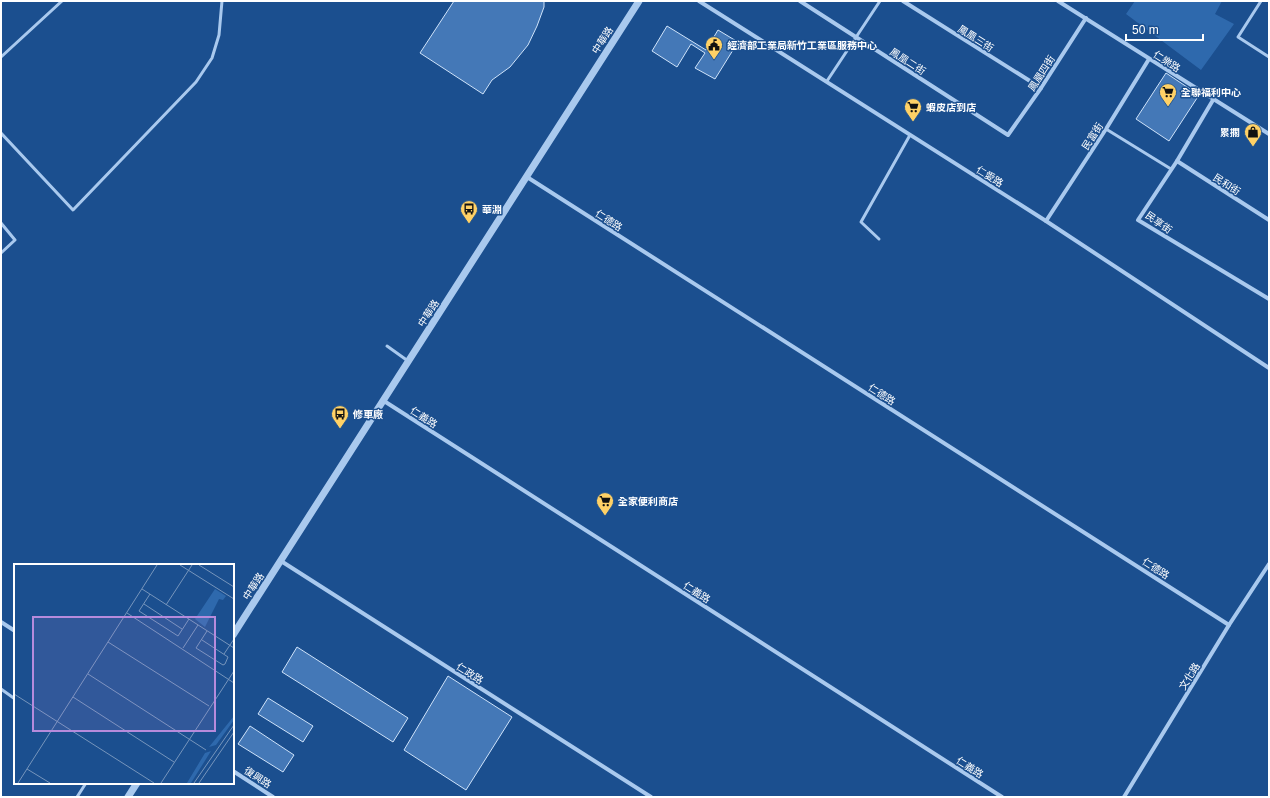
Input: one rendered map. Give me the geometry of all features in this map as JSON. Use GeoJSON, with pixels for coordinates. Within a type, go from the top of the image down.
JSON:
{"type":"FeatureCollection","features":[{"type":"Feature","properties":{"kind":"street","name":"中華路"},"geometry":{"type":"LineString","coordinates":[[234,633],[282,561],[639,1]]}},
{"type":"Feature","properties":{"kind":"street","name":"仁愛路"},"geometry":{"type":"LineString","coordinates":[[699,1],[1046,221],[1269,368]]}},
{"type":"Feature","properties":{"kind":"street","name":"鳳凰二街"},"geometry":{"type":"LineString","coordinates":[[800,1],[1008,135]]}},
{"type":"Feature","properties":{"kind":"street","name":"鳳凰三街"},"geometry":{"type":"LineString","coordinates":[[903,1],[1041,88]]}},
{"type":"Feature","properties":{"kind":"street","name":"仁樂路"},"geometry":{"type":"LineString","coordinates":[[1058,1],[1269,134]]}},
{"type":"Feature","properties":{"kind":"street","name":"鳳凰四街"},"geometry":{"type":"LineString","coordinates":[[1008,135],[1041,88],[1086,18]]}},
{"type":"Feature","properties":{"kind":"street","name":"民富街"},"geometry":{"type":"LineString","coordinates":[[1046,221],[1106,129],[1149,59]]}},
{"type":"Feature","properties":{"kind":"street","name":"民享街"},"geometry":{"type":"LineString","coordinates":[[1213,100],[1177,161],[1138,220],[1269,299]]}},
{"type":"Feature","properties":{"kind":"street","name":"民和街"},"geometry":{"type":"LineString","coordinates":[[1177,161],[1269,220]]}},
{"type":"Feature","properties":{"kind":"street","name":"仁德路"},"geometry":{"type":"LineString","coordinates":[[527,176],[1229,625]]}},
{"type":"Feature","properties":{"kind":"street","name":"仁義路"},"geometry":{"type":"LineString","coordinates":[[384,401],[1002,797]]}},
{"type":"Feature","properties":{"kind":"street","name":"仁政路"},"geometry":{"type":"LineString","coordinates":[[282,561],[650,797]]}},
{"type":"Feature","properties":{"kind":"street","name":"文化路"},"geometry":{"type":"LineString","coordinates":[[1124,797],[1229,625],[1269,564]]}},
{"type":"Feature","properties":{"kind":"street"},"geometry":{"type":"LineString","coordinates":[[1,622],[14,630]]}},
{"type":"Feature","properties":{"kind":"street","name":"復興路"},"geometry":{"type":"LineString","coordinates":[[234,772],[273,797]]}},
{"type":"Feature","properties":{"kind":"street"},"geometry":{"type":"LineString","coordinates":[[128,797],[136,784]]}},
{"type":"Feature","properties":{"kind":"lane"},"geometry":{"type":"LineString","coordinates":[[1,57],[62,1]]}},
{"type":"Feature","properties":{"kind":"lane"},"geometry":{"type":"LineString","coordinates":[[1,134],[73,210],[196,82],[212,58],[219,36],[222,1]]}},
{"type":"Feature","properties":{"kind":"lane"},"geometry":{"type":"LineString","coordinates":[[826,81],[857,38],[880,1]]}},
{"type":"Feature","properties":{"kind":"lane"},"geometry":{"type":"LineString","coordinates":[[1261,1],[1238,37],[1269,58]]}},
{"type":"Feature","properties":{"kind":"lane"},"geometry":{"type":"LineString","coordinates":[[1106,129],[1171,169]]}},
{"type":"Feature","properties":{"kind":"lane"},"geometry":{"type":"LineString","coordinates":[[879,239],[861,222],[910,135]]}},
{"type":"Feature","properties":{"kind":"lane"},"geometry":{"type":"LineString","coordinates":[[1,223],[15,240],[1,254]]}},
{"type":"Feature","properties":{"kind":"lane"},"geometry":{"type":"LineString","coordinates":[[387,346],[409,362]]}},
{"type":"Feature","properties":{"kind":"lane"},"geometry":{"type":"LineString","coordinates":[[1,690],[14,698]]}},
{"type":"Feature","properties":{"kind":"lane"},"geometry":{"type":"LineString","coordinates":[[77,797],[85,784]]}},
{"type":"Feature","properties":{"kind":"shaded area"},"geometry":{"type":"Polygon","coordinates":[[[1135,1],[1222,1],[1215,14],[1234,24],[1201,70],[1126,14],[1135,1]]]}},
{"type":"Feature","properties":{"kind":"building"},"geometry":{"type":"Polygon","coordinates":[[[454,1],[544,1],[544,7],[528,45],[510,67],[492,80],[483,94],[420,53],[454,1]]]}},
{"type":"Feature","properties":{"kind":"building","name":"經濟部工業局新竹工業區服務中心"},"geometry":{"type":"Polygon","coordinates":[[[667,26],[706,50],[718,30],[738,42],[715,79],[695,68],[705,53],[691,44],[677,67],[652,51],[667,26]]]}},
{"type":"Feature","properties":{"kind":"building","name":"全聯福利中心"},"geometry":{"type":"Polygon","coordinates":[[[1166,73],[1199,95],[1169,141],[1136,119],[1166,73]]]}},
{"type":"Feature","properties":{"kind":"building"},"geometry":{"type":"Polygon","coordinates":[[[297,647],[408,718],[393,742],[282,672],[297,647]]]}},
{"type":"Feature","properties":{"kind":"building"},"geometry":{"type":"Polygon","coordinates":[[[448,676],[512,717],[466,790],[404,750],[448,676]]]}},
{"type":"Feature","properties":{"kind":"building"},"geometry":{"type":"Polygon","coordinates":[[[268,698],[313,726],[303,742],[258,714],[268,698]]]}},
{"type":"Feature","properties":{"kind":"building"},"geometry":{"type":"Polygon","coordinates":[[[250,726],[294,755],[283,772],[238,744],[250,726]]]}},
{"type":"Feature","properties":{"kind":"place","name":"經濟部工業局新竹工業區服務中心"},"geometry":{"type":"Point","coordinates":[714,60]}},
{"type":"Feature","properties":{"kind":"place","name":"全聯福利中心"},"geometry":{"type":"Point","coordinates":[1168,107]}},
{"type":"Feature","properties":{"kind":"place","name":"蝦皮店到店"},"geometry":{"type":"Point","coordinates":[913,122]}},
{"type":"Feature","properties":{"kind":"place","name":"累擱"},"geometry":{"type":"Point","coordinates":[1253,147]}},
{"type":"Feature","properties":{"kind":"place","name":"華淵"},"geometry":{"type":"Point","coordinates":[469,224]}},
{"type":"Feature","properties":{"kind":"place","name":"修車廠"},"geometry":{"type":"Point","coordinates":[340,429]}},
{"type":"Feature","properties":{"kind":"place","name":"全家便利商店"},"geometry":{"type":"Point","coordinates":[605,516]}}]}
